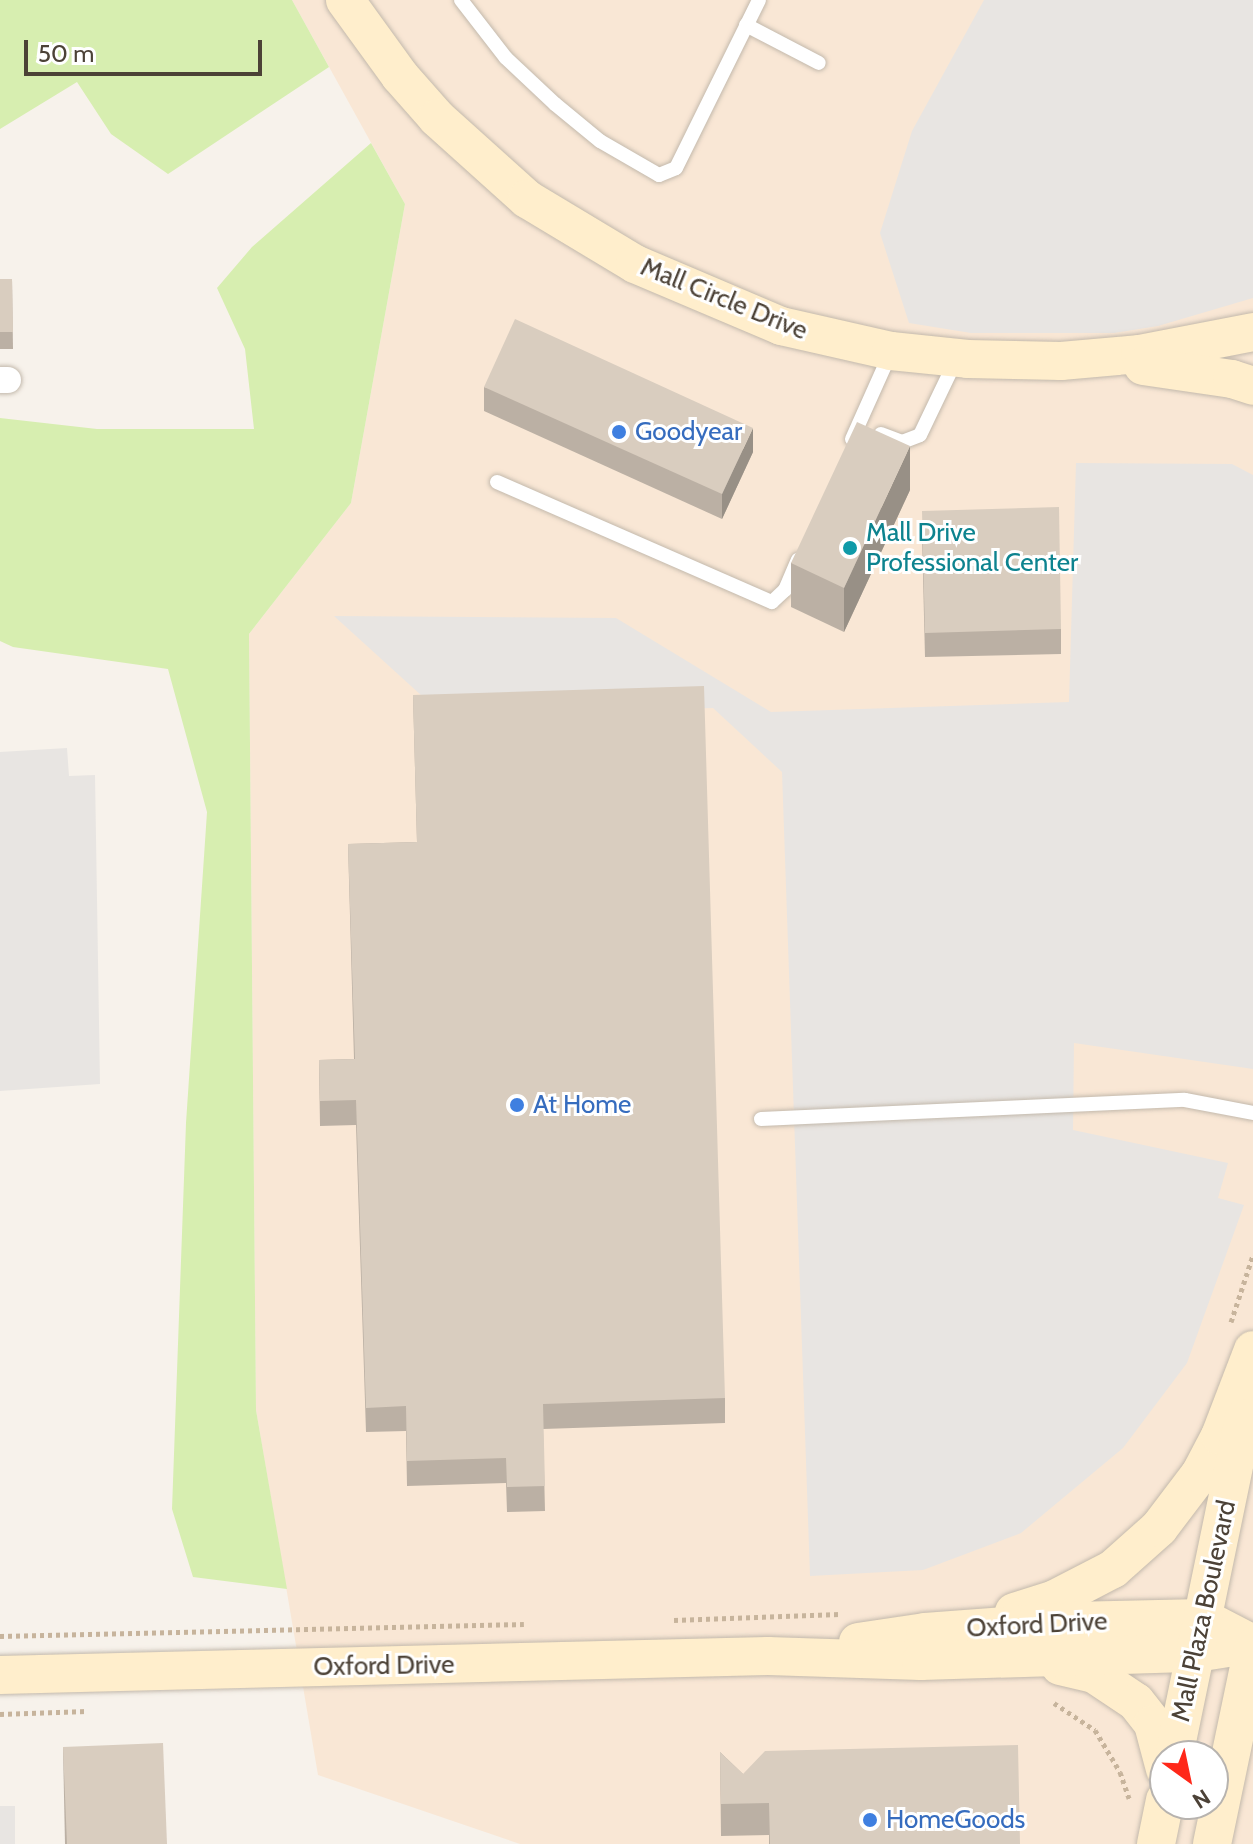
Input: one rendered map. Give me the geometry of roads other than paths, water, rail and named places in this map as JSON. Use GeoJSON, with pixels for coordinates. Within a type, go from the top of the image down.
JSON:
{"type":"FeatureCollection","features":[{"type":"Feature","properties":{"kind":"street","name":"Mall Circle Drive"},"geometry":{"type":"LineString","coordinates":[[345,0],[400,76],[437,118],[527,199],[572,229],[649,271],[766,321],[891,351],[957,358],[1061,361],[1140,354],[1253,332]]}},
{"type":"Feature","properties":{"kind":"street"},"geometry":{"type":"LineString","coordinates":[[1061,361],[1168,368],[1232,379],[1253,386]]}},
{"type":"Feature","properties":{"kind":"street"},"geometry":{"type":"LineString","coordinates":[[925,1632],[1022,1610],[1055,1599],[1113,1569],[1137,1549],[1179,1505],[1220,1436],[1242,1338]]}},
{"type":"Feature","properties":{"kind":"street","name":"Mall Plaza Boulevard"},"geometry":{"type":"LineString","coordinates":[[1177,1740],[1253,1373]]}},
{"type":"Feature","properties":{"kind":"street","name":"Oxford Drive"},"geometry":{"type":"LineString","coordinates":[[768,1656],[925,1632],[1070,1621],[1200,1635],[1253,1645]]}},
{"type":"Feature","properties":{"kind":"street","name":"Oxford Drive"},"geometry":{"type":"LineString","coordinates":[[0,1675],[768,1656],[921,1661],[1026,1658],[1200,1635]]}},
{"type":"Feature","properties":{"kind":"street"},"geometry":{"type":"LineString","coordinates":[[1212,1844],[1253,1645]]}},
{"type":"Feature","properties":{"kind":"street"},"geometry":{"type":"LineString","coordinates":[[1026,1658],[1094,1674],[1116,1686],[1136,1702],[1153,1724],[1157,1740]]}},
{"type":"Feature","properties":{"kind":"street"},"geometry":{"type":"LineString","coordinates":[[1148,1802],[1156,1844]]}},
{"type":"Feature","properties":{"kind":"lane"},"geometry":{"type":"LineString","coordinates":[[461,0],[506,58],[555,104],[600,141],[659,175],[676,168],[759,0]]}},
{"type":"Feature","properties":{"kind":"lane"},"geometry":{"type":"LineString","coordinates":[[746,25],[819,63]]}},
{"type":"Feature","properties":{"kind":"lane"},"geometry":{"type":"LineString","coordinates":[[846,453],[891,351]]}},
{"type":"Feature","properties":{"kind":"lane"},"geometry":{"type":"LineString","coordinates":[[858,425],[902,442],[920,435],[957,358]]}},
{"type":"Feature","properties":{"kind":"lane"},"geometry":{"type":"LineString","coordinates":[[497,482],[772,602],[785,590],[803,549]]}},
{"type":"Feature","properties":{"kind":"lane"},"geometry":{"type":"LineString","coordinates":[[761,1119],[1185,1100],[1253,1113]]}},
{"type":"Feature","properties":{"kind":"place","name":"Goodyear"},"geometry":{"type":"Point","coordinates":[619,432]}},
{"type":"Feature","properties":{"kind":"place","name":"Mall Drive Professional Center"},"geometry":{"type":"Point","coordinates":[850,548]}},
{"type":"Feature","properties":{"kind":"place","name":"At Home"},"geometry":{"type":"Point","coordinates":[517,1105]}},
{"type":"Feature","properties":{"kind":"place","name":"HomeGoods"},"geometry":{"type":"Point","coordinates":[870,1820]}}]}
